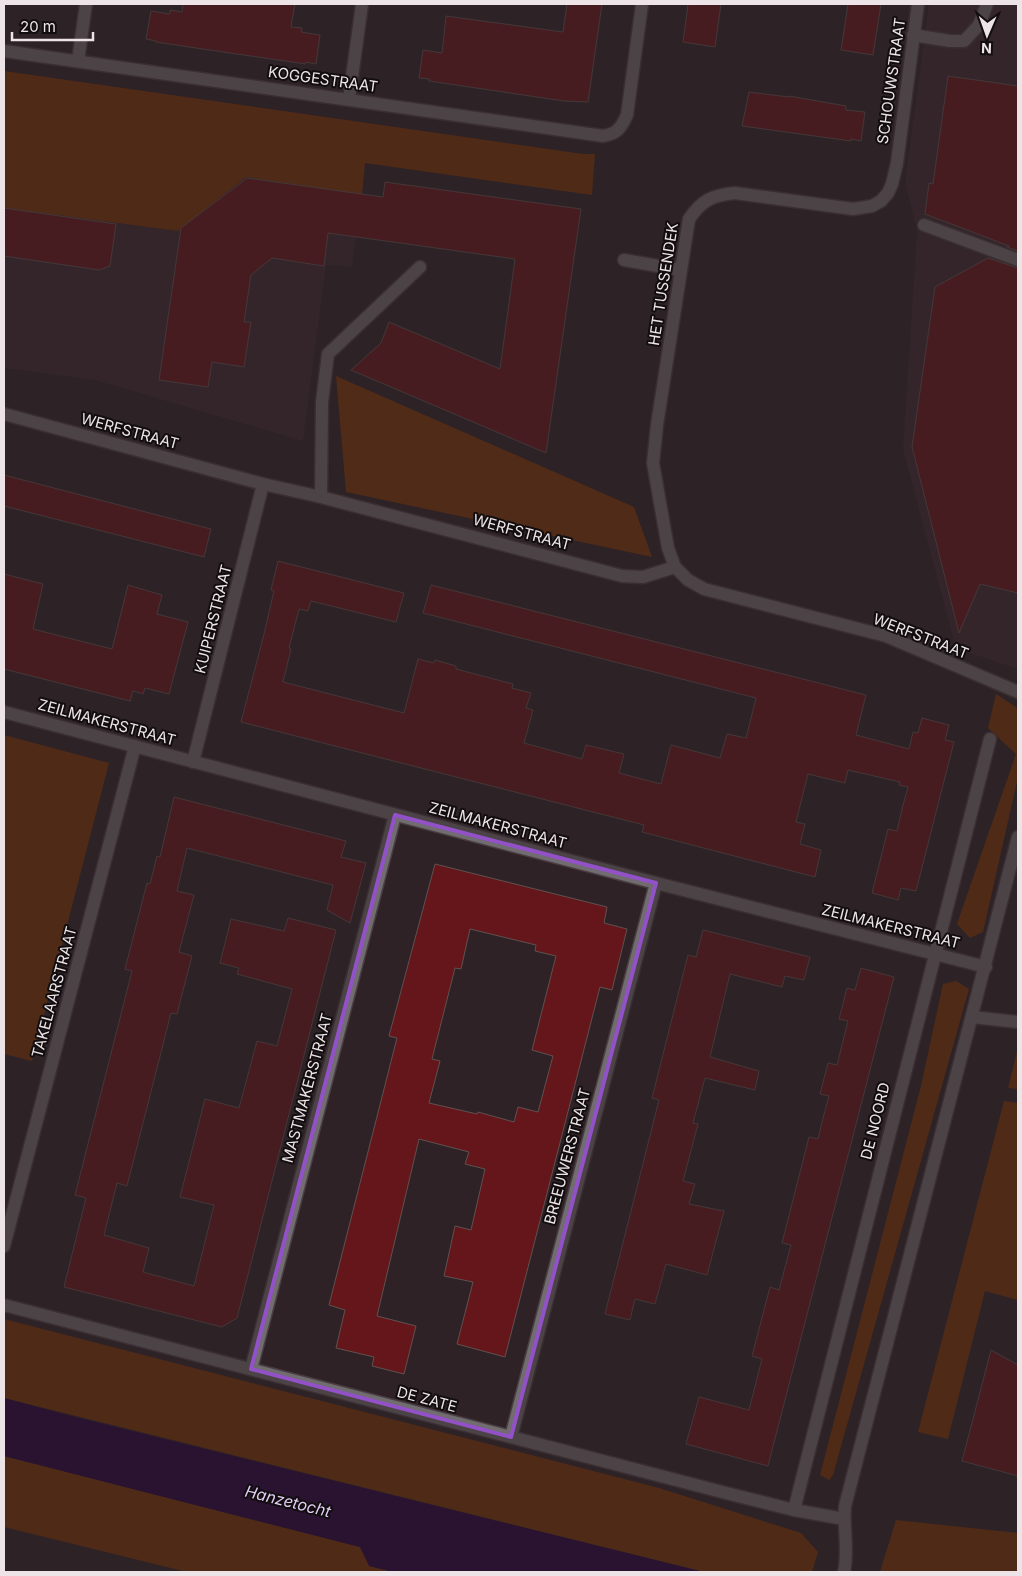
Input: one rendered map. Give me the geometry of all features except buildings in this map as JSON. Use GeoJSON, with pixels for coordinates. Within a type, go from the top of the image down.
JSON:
{"type":"FeatureCollection","features":[{"type":"Feature","properties":{"kind":"street"},"geometry":{"type":"LineString","coordinates":[[78,61],[86,4]]}},
{"type":"Feature","properties":{"kind":"street"},"geometry":{"type":"LineString","coordinates":[[349,99],[362,4]]}},
{"type":"Feature","properties":{"kind":"street","name":"KOGGESTRAAT"},"geometry":{"type":"LineString","coordinates":[[4,51],[603,136],[614,134],[621,127],[627,116],[642,4]]}},
{"type":"Feature","properties":{"kind":"street","name":"SCHOUWSTRAAT"},"geometry":{"type":"LineString","coordinates":[[897,163],[918,4]]}},
{"type":"Feature","properties":{"kind":"street"},"geometry":{"type":"LineString","coordinates":[[913,35],[950,41],[964,41],[979,25],[987,4]]}},
{"type":"Feature","properties":{"kind":"street","name":"HET TUSSENDEK"},"geometry":{"type":"LineString","coordinates":[[675,567],[668,548],[653,463],[658,416],[680,270],[690,219],[697,208],[720,194],[735,193],[853,209],[872,206],[888,193],[897,163]]}},
{"type":"Feature","properties":{"kind":"street"},"geometry":{"type":"LineString","coordinates":[[924,225],[1018,260]]}},
{"type":"Feature","properties":{"kind":"street"},"geometry":{"type":"LineString","coordinates":[[624,260],[680,270]]}},
{"type":"Feature","properties":{"kind":"street"},"geometry":{"type":"LineString","coordinates":[[321,497],[322,402],[328,354],[420,267]]}},
{"type":"Feature","properties":{"kind":"street","name":"WERFSTRAAT"},"geometry":{"type":"LineString","coordinates":[[4,414],[263,484],[321,497],[622,576],[643,577],[675,567],[688,580],[704,589],[886,636],[1018,692]]}},
{"type":"Feature","properties":{"kind":"street","name":"KUIPERSTRAAT"},"geometry":{"type":"LineString","coordinates":[[194,762],[263,484]]}},
{"type":"Feature","properties":{"kind":"street","name":"ZEILMAKERSTRAAT"},"geometry":{"type":"LineString","coordinates":[[4,712],[656,883],[986,966]]}},
{"type":"Feature","properties":{"kind":"street","name":"DE NOORD"},"geometry":{"type":"LineString","coordinates":[[794,1510],[934,953],[990,739]]}},
{"type":"Feature","properties":{"kind":"street","name":"TAKELAARSTRAAT"},"geometry":{"type":"LineString","coordinates":[[4,1246],[135,746]]}},
{"type":"Feature","properties":{"kind":"street","name":"MASTMAKERSTRAAT"},"geometry":{"type":"LineString","coordinates":[[251,1369],[395,815]]}},
{"type":"Feature","properties":{"kind":"street"},"geometry":{"type":"LineString","coordinates":[[845,1568],[845,1506],[1018,837]]}},
{"type":"Feature","properties":{"kind":"street","name":"BREEUWERSTRAAT"},"geometry":{"type":"LineString","coordinates":[[511,1437],[656,883]]}},
{"type":"Feature","properties":{"kind":"street"},"geometry":{"type":"LineString","coordinates":[[972,1017],[1018,1022]]}},
{"type":"Feature","properties":{"kind":"street","name":"DE ZATE"},"geometry":{"type":"LineString","coordinates":[[4,1305],[794,1510],[844,1519]]}},
{"type":"Feature","properties":{"kind":"highlighted area"},"geometry":{"type":"Polygon","coordinates":[[[395,815],[656,883],[511,1437],[251,1369],[395,815]]]}},
{"type":"Feature","properties":{"kind":"shaded area"},"geometry":{"type":"Polygon","coordinates":[[[929,4],[1018,4],[1018,669],[967,652],[954,641],[903,449],[917,231],[905,182],[929,4]]]}},
{"type":"Feature","properties":{"kind":"shaded area"},"geometry":{"type":"Polygon","coordinates":[[[4,71],[583,154],[595,154],[592,195],[365,163],[362,195],[246,177],[178,231],[4,208],[4,71]]]}},
{"type":"Feature","properties":{"kind":"shaded area"},"geometry":{"type":"Polygon","coordinates":[[[246,177],[362,195],[352,267],[326,265],[303,441],[95,380],[4,368],[4,208],[178,231],[246,177]]]}},
{"type":"Feature","properties":{"kind":"shaded area"},"geometry":{"type":"Polygon","coordinates":[[[336,376],[634,507],[652,557],[346,492],[336,376]]]}},
{"type":"Feature","properties":{"kind":"shaded area"},"geometry":{"type":"Polygon","coordinates":[[[996,694],[1016,707],[1018,713],[1018,777],[983,932],[970,938],[957,924],[1016,754],[988,728],[996,694]]]}},
{"type":"Feature","properties":{"kind":"shaded area"},"geometry":{"type":"Polygon","coordinates":[[[4,735],[109,763],[32,1061],[4,1054],[4,735]]]}},
{"type":"Feature","properties":{"kind":"shaded area"},"geometry":{"type":"Polygon","coordinates":[[[956,981],[969,989],[833,1475],[829,1480],[820,1475],[921,1086],[943,984],[956,981]]]}},
{"type":"Feature","properties":{"kind":"shaded area"},"geometry":{"type":"Polygon","coordinates":[[[1018,1048],[1018,1089],[1008,1088],[1018,1048]]]}},
{"type":"Feature","properties":{"kind":"shaded area"},"geometry":{"type":"Polygon","coordinates":[[[1004,1101],[1018,1103],[1018,1300],[985,1291],[948,1439],[918,1432],[1004,1101]]]}},
{"type":"Feature","properties":{"kind":"shaded area"},"geometry":{"type":"Polygon","coordinates":[[[4,1319],[659,1488],[801,1533],[818,1552],[812,1572],[704,1572],[4,1398],[4,1319]]]}},
{"type":"Feature","properties":{"kind":"shaded area"},"geometry":{"type":"Polygon","coordinates":[[[4,1456],[360,1547],[370,1566],[393,1572],[187,1572],[4,1527],[4,1456]]]}},
{"type":"Feature","properties":{"kind":"shaded area"},"geometry":{"type":"Polygon","coordinates":[[[896,1520],[1018,1533],[1018,1572],[880,1572],[896,1520]]]}},
{"type":"Feature","properties":{"kind":"water","name":"Hanzetocht"},"geometry":{"type":"Polygon","coordinates":[[[4,1398],[704,1572],[393,1572],[369,1566],[360,1547],[4,1456],[4,1398]]]}}]}
